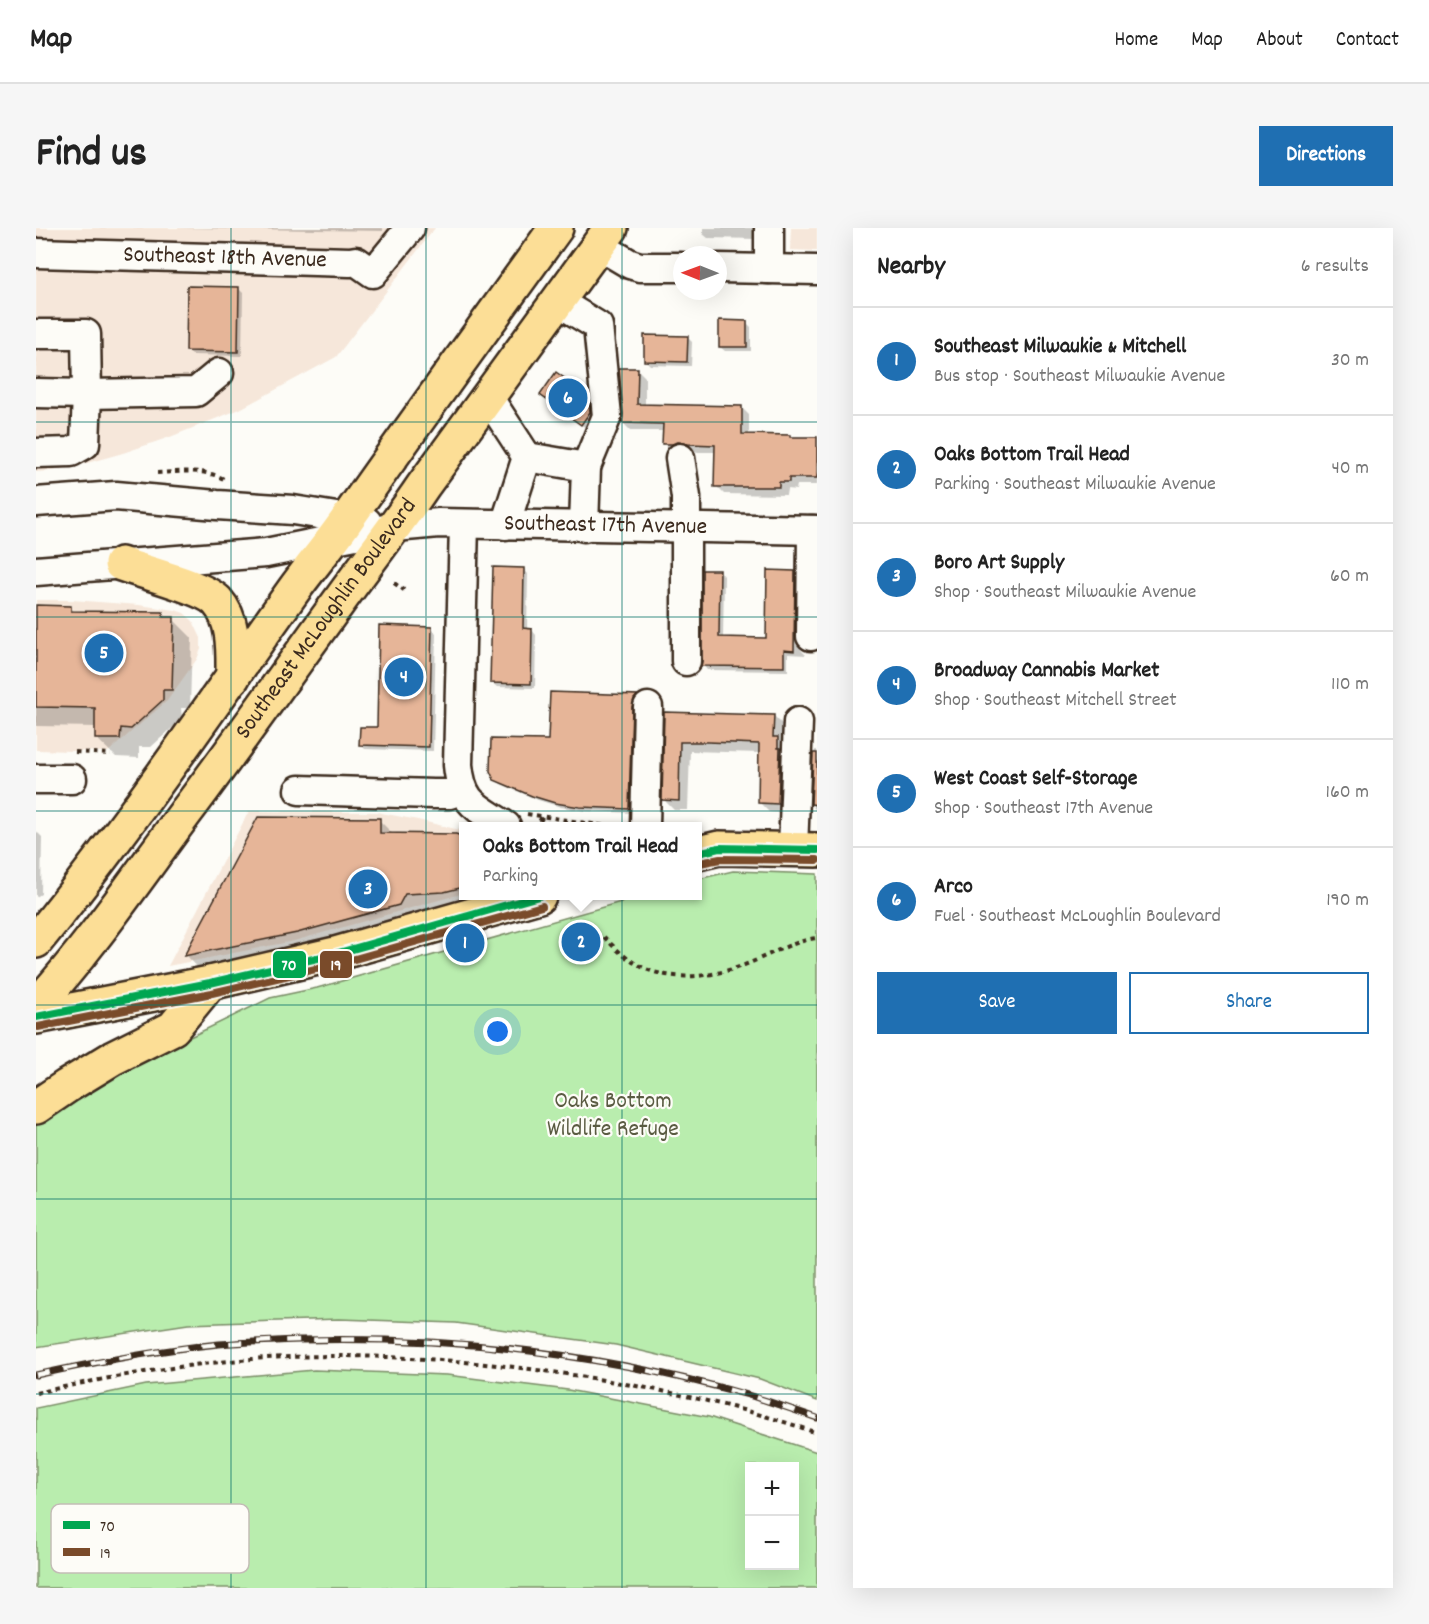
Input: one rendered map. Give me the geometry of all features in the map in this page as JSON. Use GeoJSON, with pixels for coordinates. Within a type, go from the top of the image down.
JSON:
{"type":"FeatureCollection","features":[{"type":"Feature","properties":{"kind":"main road","name":"Southeast McLoughlin Boulevard"},"geometry":{"type":"LineString","coordinates":[[36,941],[81,886],[556,228]]}},
{"type":"Feature","properties":{"kind":"main road","name":"Southeast McLoughlin Boulevard"},"geometry":{"type":"LineString","coordinates":[[36,1006],[63,976],[244,735],[604,237]]}},
{"type":"Feature","properties":{"kind":"main road"},"geometry":{"type":"LineString","coordinates":[[121,564],[204,592],[216,601],[226,616],[233,639],[233,677]]}},
{"type":"Feature","properties":{"kind":"main road"},"geometry":{"type":"LineString","coordinates":[[702,852],[719,848],[805,849]]}},
{"type":"Feature","properties":{"kind":"main road"},"geometry":{"type":"LineString","coordinates":[[36,1017],[210,983],[334,954],[525,900]]}},
{"type":"Feature","properties":{"kind":"main road"},"geometry":{"type":"LineString","coordinates":[[36,1107],[112,1058],[173,1028],[210,983]]}},
{"type":"Feature","properties":{"kind":"street","name":"Southeast 18th Avenue"},"geometry":{"type":"LineString","coordinates":[[36,253],[356,261],[373,273],[410,228]]}},
{"type":"Feature","properties":{"kind":"street"},"geometry":{"type":"LineString","coordinates":[[769,228],[770,269]]}},
{"type":"Feature","properties":{"kind":"street"},"geometry":{"type":"LineString","coordinates":[[604,237],[630,264],[640,267],[673,267]]}},
{"type":"Feature","properties":{"kind":"street"},"geometry":{"type":"LineString","coordinates":[[727,268],[817,270]]}},
{"type":"Feature","properties":{"kind":"street"},"geometry":{"type":"LineString","coordinates":[[557,302],[598,326],[606,416],[586,467],[584,526]]}},
{"type":"Feature","properties":{"kind":"street"},"geometry":{"type":"LineString","coordinates":[[36,334],[86,334],[87,394],[85,444],[72,453],[36,453]]}},
{"type":"Feature","properties":{"kind":"street"},"geometry":{"type":"LineString","coordinates":[[36,393],[196,392],[219,373]]}},
{"type":"Feature","properties":{"kind":"street"},"geometry":{"type":"LineString","coordinates":[[488,397],[527,457],[586,467]]}},
{"type":"Feature","properties":{"kind":"street"},"geometry":{"type":"LineString","coordinates":[[505,525],[527,457]]}},
{"type":"Feature","properties":{"kind":"street"},"geometry":{"type":"LineString","coordinates":[[680,458],[686,497],[686,661]]}},
{"type":"Feature","properties":{"kind":"street","name":"Southeast 17th Avenue"},"geometry":{"type":"LineString","coordinates":[[36,502],[116,496],[293,510],[340,529]]}},
{"type":"Feature","properties":{"kind":"street","name":"Southeast 17th Avenue"},"geometry":{"type":"LineString","coordinates":[[36,571],[266,553],[340,529],[465,524],[814,530]]}},
{"type":"Feature","properties":{"kind":"street"},"geometry":{"type":"LineString","coordinates":[[465,524],[459,781],[468,801],[500,822]]}},
{"type":"Feature","properties":{"kind":"street"},"geometry":{"type":"LineString","coordinates":[[811,636],[814,530]]}},
{"type":"Feature","properties":{"kind":"street"},"geometry":{"type":"LineString","coordinates":[[645,822],[648,707]]}},
{"type":"Feature","properties":{"kind":"street"},"geometry":{"type":"LineString","coordinates":[[798,722],[805,849]]}},
{"type":"Feature","properties":{"kind":"street"},"geometry":{"type":"LineString","coordinates":[[36,778],[72,779]]}},
{"type":"Feature","properties":{"kind":"street"},"geometry":{"type":"LineString","coordinates":[[299,790],[449,794],[462,790]]}},
{"type":"Feature","properties":{"kind":"path"},"geometry":{"type":"LineString","coordinates":[[394,583],[404,590]]}},
{"type":"Feature","properties":{"kind":"path"},"geometry":{"type":"LineString","coordinates":[[545,822],[535,816],[577,822]]}},
{"type":"Feature","properties":{"kind":"path"},"geometry":{"type":"LineString","coordinates":[[604,937],[642,968],[667,974],[694,976],[731,970],[788,946],[817,938]]}},
{"type":"Feature","properties":{"kind":"path"},"geometry":{"type":"LineString","coordinates":[[36,1394],[202,1364],[253,1359],[316,1357],[395,1358],[535,1369],[617,1383],[736,1409],[817,1433]]}},
{"type":"Feature","properties":{"kind":"shaded area"},"geometry":{"type":"Polygon","coordinates":[[[36,228],[435,228],[336,357],[240,409],[170,437],[80,465],[36,472],[36,228]]]}},
{"type":"Feature","properties":{"kind":"shaded area"},"geometry":{"type":"Polygon","coordinates":[[[791,228],[817,228],[817,251],[790,250],[791,228]]]}},
{"type":"Feature","properties":{"kind":"shaded area"},"geometry":{"type":"Polygon","coordinates":[[[36,600],[72,600],[175,610],[184,613],[193,621],[201,638],[201,649],[197,659],[167,701],[108,752],[36,750],[36,600]]]}},
{"type":"Feature","properties":{"kind":"shaded area"},"geometry":{"type":"Polygon","coordinates":[[[249,811],[376,812],[459,830],[459,894],[294,941],[168,966],[249,811]]]}},
{"type":"Feature","properties":{"kind":"green space","name":"Oaks Bottom Wildlife Refuge"},"geometry":{"type":"Polygon","coordinates":[[[733,871],[817,874],[817,1401],[760,1379],[616,1345],[456,1323],[339,1319],[188,1324],[36,1347],[36,1120],[55,1107],[270,998],[317,988],[628,900],[702,900],[702,878],[733,871]]]}},
{"type":"Feature","properties":{"kind":"green space"},"geometry":{"type":"Polygon","coordinates":[[[314,1370],[447,1375],[568,1390],[709,1417],[817,1452],[817,1588],[36,1588],[36,1408],[146,1385],[314,1370]]]}},
{"type":"Feature","properties":{"kind":"building"},"geometry":{"type":"Polygon","coordinates":[[[187,286],[239,287],[238,352],[186,351],[187,286]]]}},
{"type":"Feature","properties":{"kind":"building"},"geometry":{"type":"Polygon","coordinates":[[[719,320],[747,321],[747,347],[719,347],[719,320]]]}},
{"type":"Feature","properties":{"kind":"building"},"geometry":{"type":"Polygon","coordinates":[[[644,335],[688,336],[687,362],[644,361],[644,335]]]}},
{"type":"Feature","properties":{"kind":"building"},"geometry":{"type":"Polygon","coordinates":[[[619,368],[638,368],[637,404],[742,406],[742,434],[817,437],[817,478],[789,478],[789,482],[779,482],[779,487],[714,487],[715,445],[678,442],[662,444],[663,424],[622,423],[619,368]]]}},
{"type":"Feature","properties":{"kind":"building"},"geometry":{"type":"Polygon","coordinates":[[[556,372],[588,395],[590,412],[581,425],[540,395],[556,372]]]}},
{"type":"Feature","properties":{"kind":"building"},"geometry":{"type":"Polygon","coordinates":[[[493,567],[524,568],[523,628],[532,629],[531,684],[490,683],[493,567]]]}},
{"type":"Feature","properties":{"kind":"building"},"geometry":{"type":"Polygon","coordinates":[[[702,570],[720,570],[719,637],[766,638],[767,570],[795,571],[794,651],[784,650],[784,667],[701,666],[702,570]]]}},
{"type":"Feature","properties":{"kind":"building"},"geometry":{"type":"Polygon","coordinates":[[[36,605],[71,606],[71,611],[163,612],[163,617],[174,617],[172,690],[163,690],[163,700],[131,729],[121,728],[120,739],[95,739],[95,708],[36,707],[36,605]]]}},
{"type":"Feature","properties":{"kind":"building"},"geometry":{"type":"Polygon","coordinates":[[[379,625],[432,627],[429,747],[359,745],[360,727],[377,727],[379,625]]]}},
{"type":"Feature","properties":{"kind":"building"},"geometry":{"type":"Polygon","coordinates":[[[550,692],[638,695],[632,707],[629,809],[580,807],[555,803],[494,780],[490,771],[491,739],[548,740],[550,692]]]}},
{"type":"Feature","properties":{"kind":"building"},"geometry":{"type":"Polygon","coordinates":[[[664,712],[774,715],[773,737],[778,737],[778,748],[780,748],[778,804],[758,803],[759,744],[708,742],[680,742],[679,801],[662,800],[664,712]]]}},
{"type":"Feature","properties":{"kind":"building"},"geometry":{"type":"Polygon","coordinates":[[[813,753],[817,753],[817,805],[811,804],[813,753]]]}},
{"type":"Feature","properties":{"kind":"building"},"geometry":{"type":"Polygon","coordinates":[[[258,817],[380,818],[380,833],[459,835],[459,888],[444,892],[405,894],[399,905],[297,933],[184,956],[258,817]]]}},
{"type":"Feature","properties":{"kind":"railway"},"geometry":{"type":"LineString","coordinates":[[36,1375],[127,1357],[219,1344],[300,1340],[413,1341],[526,1351],[638,1369],[748,1395],[817,1418]]}},
{"type":"Feature","properties":{"kind":"transit line","name":"70"},"geometry":{"type":"LineString","coordinates":[[702,852],[719,848],[817,850]]}},
{"type":"Feature","properties":{"kind":"transit line","name":"19"},"geometry":{"type":"LineString","coordinates":[[702,863],[720,859],[817,860]]}},
{"type":"Feature","properties":{"kind":"transit line","name":"70"},"geometry":{"type":"LineString","coordinates":[[36,1017],[210,983],[335,954],[525,900]]}},
{"type":"Feature","properties":{"kind":"transit line","name":"19"},"geometry":{"type":"LineString","coordinates":[[38,1027],[212,993],[337,964],[542,906]]}},
{"type":"Feature","properties":{"kind":"place","name":"Arco"},"geometry":{"type":"Point","coordinates":[568,398]}},
{"type":"Feature","properties":{"kind":"place","name":"West Coast Self-Storage"},"geometry":{"type":"Point","coordinates":[104,653]}},
{"type":"Feature","properties":{"kind":"place","name":"Broadway Cannabis Market"},"geometry":{"type":"Point","coordinates":[404,677]}},
{"type":"Feature","properties":{"kind":"place","name":"Boro Art Supply"},"geometry":{"type":"Point","coordinates":[368,889]}},
{"type":"Feature","properties":{"kind":"place","name":"Oaks Bottom Trail Head"},"geometry":{"type":"Point","coordinates":[581,942]}},
{"type":"Feature","properties":{"kind":"place","name":"Southeast Milwaukie & Mitchell"},"geometry":{"type":"Point","coordinates":[465,943]}}]}
